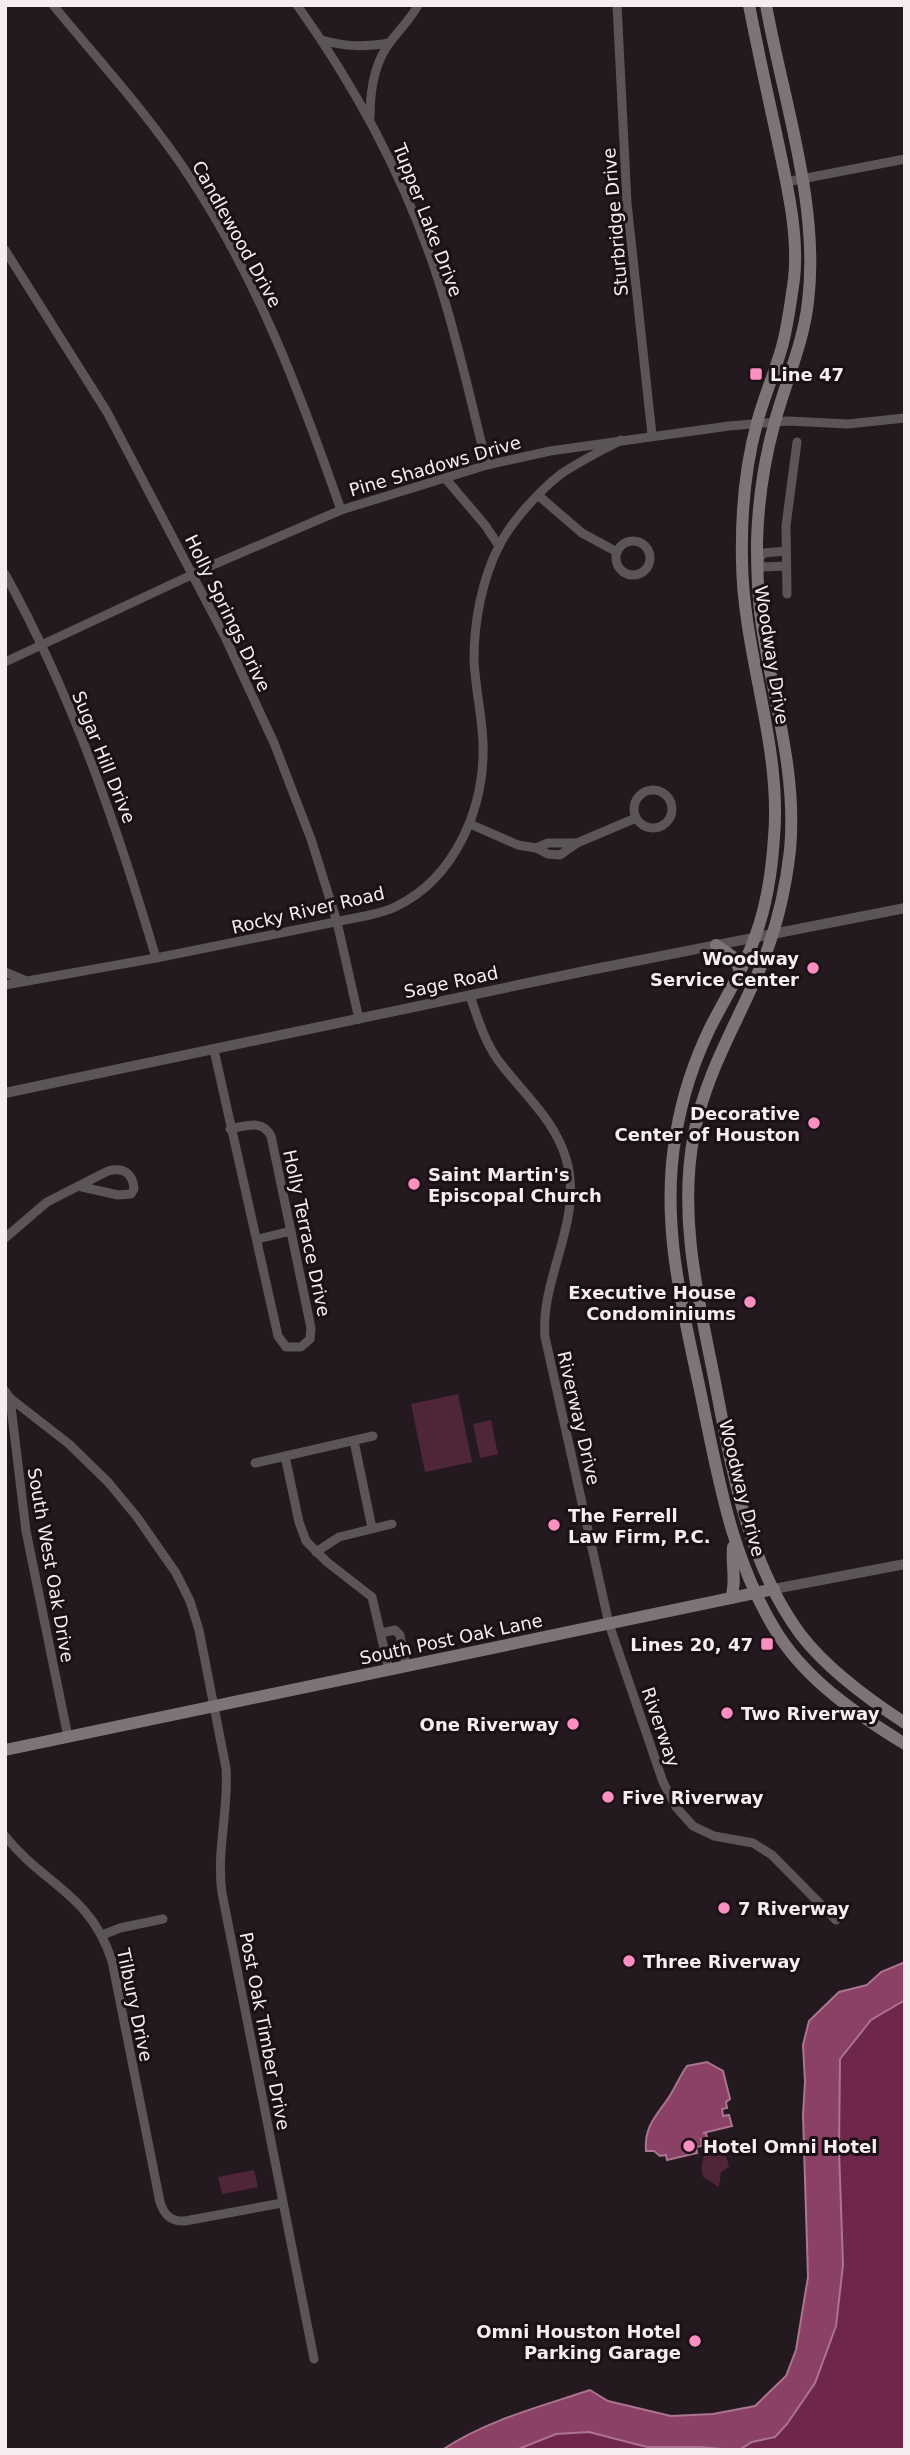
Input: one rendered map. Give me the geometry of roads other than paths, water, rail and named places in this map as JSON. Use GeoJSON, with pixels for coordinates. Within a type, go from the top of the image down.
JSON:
{"type":"FeatureCollection","features":[{"type":"Feature","properties":{"kind":"main road","name":"Woodway Drive"},"geometry":{"type":"LineString","coordinates":[[750,5],[786,181],[795,273],[783,344],[757,424],[745,493],[742,561],[745,620],[776,799],[774,837],[767,886],[755,938],[710,1029],[690,1077],[676,1131],[670,1181],[674,1259],[734,1541],[754,1593],[783,1641],[827,1690],[903,1738]]}},
{"type":"Feature","properties":{"kind":"main road","name":"Woodway Drive"},"geometry":{"type":"LineString","coordinates":[[766,5],[802,179],[811,276],[798,351],[775,422],[757,537],[762,629],[791,798],[792,820],[787,875],[773,935],[705,1087],[693,1137],[688,1183],[690,1258],[723,1423],[754,1548],[801,1635],[839,1675],[905,1723]]}},
{"type":"Feature","properties":{"kind":"main road"},"geometry":{"type":"LineString","coordinates":[[753,23],[769,20]]}},
{"type":"Feature","properties":{"kind":"main road"},"geometry":{"type":"LineString","coordinates":[[775,422],[770,414],[779,376],[776,364]]}},
{"type":"Feature","properties":{"kind":"main road"},"geometry":{"type":"LineString","coordinates":[[742,561],[757,561]]}},
{"type":"Feature","properties":{"kind":"main road"},"geometry":{"type":"LineString","coordinates":[[759,695],[774,692]]}},
{"type":"Feature","properties":{"kind":"main road"},"geometry":{"type":"LineString","coordinates":[[776,799],[791,798]]}},
{"type":"Feature","properties":{"kind":"main road"},"geometry":{"type":"LineString","coordinates":[[716,945],[733,957],[740,970]]}},
{"type":"Feature","properties":{"kind":"main road"},"geometry":{"type":"LineString","coordinates":[[674,1259],[690,1258]]}},
{"type":"Feature","properties":{"kind":"main road"},"geometry":{"type":"LineString","coordinates":[[708,1427],[723,1423]]}},
{"type":"Feature","properties":{"kind":"main road"},"geometry":{"type":"LineString","coordinates":[[731,1598],[735,1584],[731,1564],[734,1541]]}},
{"type":"Feature","properties":{"kind":"main road","name":"South Post Oak Lane"},"geometry":{"type":"LineString","coordinates":[[5,1749],[774,1589]]}},
{"type":"Feature","properties":{"kind":"street","name":"Candlewood Drive"},"geometry":{"type":"LineString","coordinates":[[53,5],[159,133],[190,177],[228,243],[282,351],[341,510]]}},
{"type":"Feature","properties":{"kind":"street","name":"Tupper Lake Drive"},"geometry":{"type":"LineString","coordinates":[[296,5],[322,40],[370,119],[397,177],[438,279],[487,465]]}},
{"type":"Feature","properties":{"kind":"street"},"geometry":{"type":"LineString","coordinates":[[370,119],[370,96],[375,76],[389,43],[406,25],[418,5]]}},
{"type":"Feature","properties":{"kind":"street","name":"Sturbridge Drive"},"geometry":{"type":"LineString","coordinates":[[617,5],[627,203],[652,435]]}},
{"type":"Feature","properties":{"kind":"street"},"geometry":{"type":"LineString","coordinates":[[322,40],[340,46],[363,47],[389,43]]}},
{"type":"Feature","properties":{"kind":"street"},"geometry":{"type":"LineString","coordinates":[[786,181],[905,159]]}},
{"type":"Feature","properties":{"kind":"street","name":"Holly Springs Drive"},"geometry":{"type":"LineString","coordinates":[[5,250],[94,390],[192,575],[274,743],[311,839],[337,922],[359,1019]]}},
{"type":"Feature","properties":{"kind":"street","name":"Pine Shadows Drive"},"geometry":{"type":"LineString","coordinates":[[5,662],[192,575],[341,510],[487,465],[550,451],[652,435],[775,422],[848,424],[905,418]]}},
{"type":"Feature","properties":{"kind":"street","name":"Rocky River Road"},"geometry":{"type":"LineString","coordinates":[[5,985],[337,922],[395,907],[414,895],[450,860],[470,824],[475,809],[483,744],[474,659],[477,622],[483,590],[499,545],[517,520],[559,476],[621,440]]}},
{"type":"Feature","properties":{"kind":"street"},"geometry":{"type":"LineString","coordinates":[[787,594],[788,499],[797,442]]}},
{"type":"Feature","properties":{"kind":"street"},"geometry":{"type":"LineString","coordinates":[[445,478],[499,545]]}},
{"type":"Feature","properties":{"kind":"street"},"geometry":{"type":"LineString","coordinates":[[539,496],[582,533],[617,552]]}},
{"type":"Feature","properties":{"kind":"street"},"geometry":{"type":"LineString","coordinates":[[786,551],[764,553],[757,561],[764,566],[786,565]]}},
{"type":"Feature","properties":{"kind":"street","name":"Sugar Hill Drive"},"geometry":{"type":"LineString","coordinates":[[5,574],[42,645],[110,810],[126,854],[156,958]]}},
{"type":"Feature","properties":{"kind":"street"},"geometry":{"type":"LineString","coordinates":[[650,789],[663,792],[671,801],[672,814],[664,825],[646,827],[636,818],[636,800],[644,791],[650,789]]}},
{"type":"Feature","properties":{"kind":"street"},"geometry":{"type":"LineString","coordinates":[[470,824],[518,845],[561,855],[578,844],[636,818]]}},
{"type":"Feature","properties":{"kind":"street","name":"Sage Road"},"geometry":{"type":"LineString","coordinates":[[5,1093],[905,908]]}},
{"type":"Feature","properties":{"kind":"street"},"geometry":{"type":"LineString","coordinates":[[5,972],[25,981]]}},
{"type":"Feature","properties":{"kind":"street","name":"Riverway Drive"},"geometry":{"type":"LineString","coordinates":[[470,996],[482,1035],[498,1060],[542,1112],[554,1131],[567,1163],[570,1203],[548,1290],[545,1337],[609,1624]]}},
{"type":"Feature","properties":{"kind":"street","name":"Holly Terrace Drive"},"geometry":{"type":"LineString","coordinates":[[214,1050],[230,1129],[258,1239],[278,1336],[286,1346],[298,1348],[307,1342],[311,1328],[270,1133],[259,1125],[230,1129]]}},
{"type":"Feature","properties":{"kind":"street"},"geometry":{"type":"LineString","coordinates":[[5,1238],[47,1202],[108,1171],[117,1169],[131,1175],[134,1189],[131,1194],[123,1196],[82,1186]]}},
{"type":"Feature","properties":{"kind":"street"},"geometry":{"type":"LineString","coordinates":[[258,1239],[291,1231]]}},
{"type":"Feature","properties":{"kind":"street","name":"Post Oak Timber Drive"},"geometry":{"type":"LineString","coordinates":[[8,1395],[87,1460],[118,1493],[164,1553],[184,1588],[194,1614],[228,1788],[219,1877],[314,2359]]}},
{"type":"Feature","properties":{"kind":"street","name":"South West Oak Drive"},"geometry":{"type":"LineString","coordinates":[[8,1395],[26,1531],[68,1737]]}},
{"type":"Feature","properties":{"kind":"street"},"geometry":{"type":"LineString","coordinates":[[255,1463],[373,1437]]}},
{"type":"Feature","properties":{"kind":"street"},"geometry":{"type":"LineString","coordinates":[[354,1441],[372,1528]]}},
{"type":"Feature","properties":{"kind":"street"},"geometry":{"type":"LineString","coordinates":[[285,1456],[299,1522],[306,1541],[372,1597],[389,1670]]}},
{"type":"Feature","properties":{"kind":"street"},"geometry":{"type":"LineString","coordinates":[[316,1552],[339,1537],[392,1524]]}},
{"type":"Feature","properties":{"kind":"street","name":"South Post Oak Lane"},"geometry":{"type":"LineString","coordinates":[[774,1589],[905,1564]]}},
{"type":"Feature","properties":{"kind":"street","name":"Riverway"},"geometry":{"type":"LineString","coordinates":[[609,1624],[663,1782],[676,1807],[693,1826],[714,1836],[753,1843],[772,1855],[836,1920]]}},
{"type":"Feature","properties":{"kind":"street"},"geometry":{"type":"LineString","coordinates":[[381,1633],[395,1630],[400,1635],[407,1666]]}},
{"type":"Feature","properties":{"kind":"street","name":"Tilbury Drive"},"geometry":{"type":"LineString","coordinates":[[5,1836],[81,1905],[92,1917],[102,1935],[112,1961],[160,2202],[168,2216],[172,2220],[185,2221],[282,2203]]}},
{"type":"Feature","properties":{"kind":"street"},"geometry":{"type":"LineString","coordinates":[[102,1935],[120,1928],[163,1919]]}},
{"type":"Feature","properties":{"kind":"place","name":"Line 47"},"geometry":{"type":"Point","coordinates":[756,374]}},
{"type":"Feature","properties":{"kind":"place","name":"Woodway Service Center"},"geometry":{"type":"Point","coordinates":[813,968]}},
{"type":"Feature","properties":{"kind":"place","name":"Decorative Center of Houston"},"geometry":{"type":"Point","coordinates":[814,1123]}},
{"type":"Feature","properties":{"kind":"place","name":"Saint Martin's Episcopal Church"},"geometry":{"type":"Point","coordinates":[414,1184]}},
{"type":"Feature","properties":{"kind":"place","name":"Executive House Condominiums"},"geometry":{"type":"Point","coordinates":[750,1302]}},
{"type":"Feature","properties":{"kind":"place","name":"The Ferrell Law Firm, P.C."},"geometry":{"type":"Point","coordinates":[554,1525]}},
{"type":"Feature","properties":{"kind":"place","name":"Lines 20, 47"},"geometry":{"type":"Point","coordinates":[767,1644]}},
{"type":"Feature","properties":{"kind":"place","name":"Two Riverway"},"geometry":{"type":"Point","coordinates":[727,1713]}},
{"type":"Feature","properties":{"kind":"place","name":"One Riverway"},"geometry":{"type":"Point","coordinates":[573,1724]}},
{"type":"Feature","properties":{"kind":"place","name":"Five Riverway"},"geometry":{"type":"Point","coordinates":[608,1797]}},
{"type":"Feature","properties":{"kind":"place","name":"7 Riverway"},"geometry":{"type":"Point","coordinates":[724,1908]}},
{"type":"Feature","properties":{"kind":"place","name":"Three Riverway"},"geometry":{"type":"Point","coordinates":[629,1961]}},
{"type":"Feature","properties":{"kind":"place","name":"Hotel Omni Hotel"},"geometry":{"type":"Point","coordinates":[689,2146]}},
{"type":"Feature","properties":{"kind":"place","name":"Omni Houston Hotel Parking Garage"},"geometry":{"type":"Point","coordinates":[695,2341]}}]}
